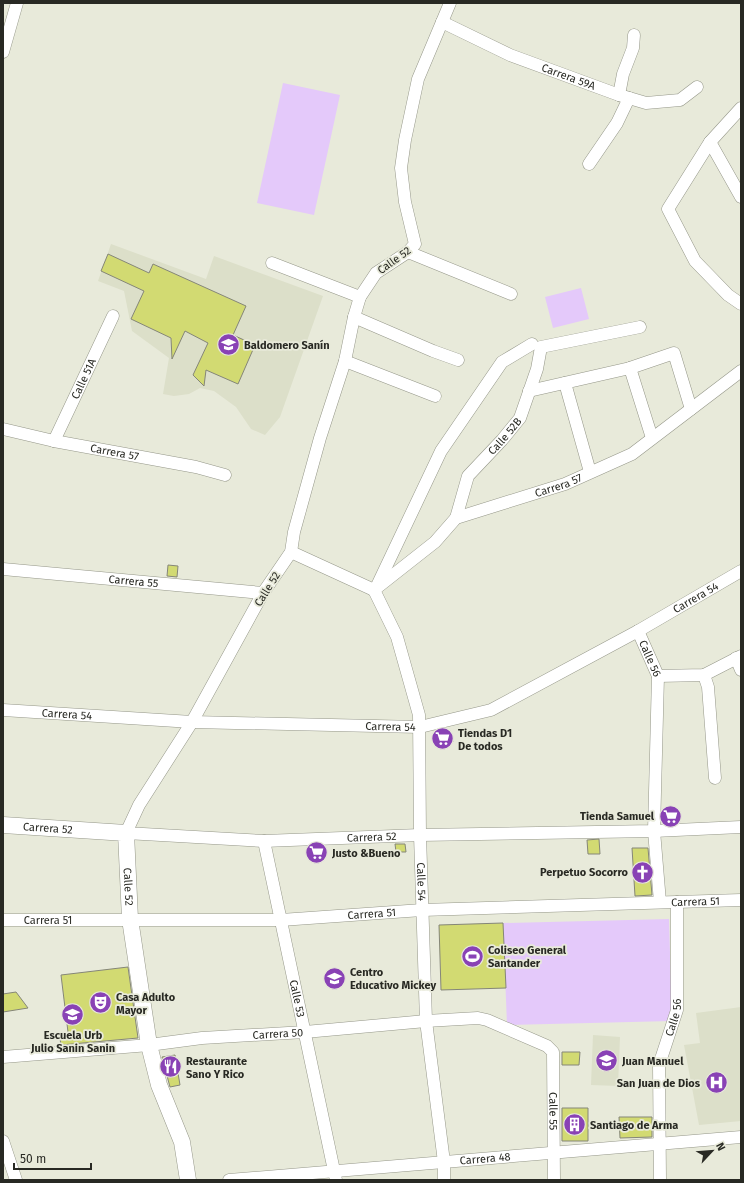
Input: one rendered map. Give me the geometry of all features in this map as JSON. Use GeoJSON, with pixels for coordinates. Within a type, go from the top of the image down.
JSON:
{"type":"FeatureCollection","features":[{"type":"Feature","properties":{"kind":"street"},"geometry":{"type":"LineString","coordinates":[[3,52],[17,3]]}},
{"type":"Feature","properties":{"kind":"street","name":"Calle 52"},"geometry":{"type":"LineString","coordinates":[[188,1180],[182,1142],[159,1086],[149,1045],[130,919],[126,833],[139,805],[192,722],[263,593],[291,552],[294,532],[320,438],[345,361],[354,317],[360,297],[376,273],[408,252],[415,244],[405,202],[401,168],[405,140],[418,79],[450,3]]}},
{"type":"Feature","properties":{"kind":"street","name":"Carrera 59A"},"geometry":{"type":"LineString","coordinates":[[442,22],[510,55],[624,97],[646,103],[680,100],[697,87]]}},
{"type":"Feature","properties":{"kind":"street"},"geometry":{"type":"LineString","coordinates":[[589,164],[617,123],[624,97],[623,74],[633,48],[634,35]]}},
{"type":"Feature","properties":{"kind":"street"},"geometry":{"type":"LineString","coordinates":[[741,108],[710,142],[668,210],[695,261],[728,295],[741,304]]}},
{"type":"Feature","properties":{"kind":"street"},"geometry":{"type":"LineString","coordinates":[[710,142],[741,197]]}},
{"type":"Feature","properties":{"kind":"street"},"geometry":{"type":"LineString","coordinates":[[408,252],[511,294]]}},
{"type":"Feature","properties":{"kind":"street"},"geometry":{"type":"LineString","coordinates":[[272,263],[360,297]]}},
{"type":"Feature","properties":{"kind":"street","name":"Calle 51A"},"geometry":{"type":"LineString","coordinates":[[54,441],[113,316]]}},
{"type":"Feature","properties":{"kind":"street"},"geometry":{"type":"LineString","coordinates":[[354,317],[433,351],[458,360]]}},
{"type":"Feature","properties":{"kind":"street"},"geometry":{"type":"LineString","coordinates":[[374,590],[441,451],[502,362],[536,346],[640,327]]}},
{"type":"Feature","properties":{"kind":"street","name":"Calle 52B"},"geometry":{"type":"LineString","coordinates":[[456,518],[468,476],[502,440],[520,418],[537,370],[536,346]]}},
{"type":"Feature","properties":{"kind":"street"},"geometry":{"type":"LineString","coordinates":[[529,391],[630,368],[674,353],[691,409]]}},
{"type":"Feature","properties":{"kind":"street"},"geometry":{"type":"LineString","coordinates":[[345,361],[435,396]]}},
{"type":"Feature","properties":{"kind":"street"},"geometry":{"type":"LineString","coordinates":[[630,368],[652,438]]}},
{"type":"Feature","properties":{"kind":"street","name":"Carrera 57"},"geometry":{"type":"LineString","coordinates":[[456,518],[565,484],[632,454],[741,371]]}},
{"type":"Feature","properties":{"kind":"street"},"geometry":{"type":"LineString","coordinates":[[565,383],[590,472]]}},
{"type":"Feature","properties":{"kind":"street","name":"Carrera 57"},"geometry":{"type":"LineString","coordinates":[[3,429],[54,441],[196,467],[225,475]]}},
{"type":"Feature","properties":{"kind":"street"},"geometry":{"type":"LineString","coordinates":[[374,590],[434,542],[456,518]]}},
{"type":"Feature","properties":{"kind":"street"},"geometry":{"type":"LineString","coordinates":[[291,552],[374,590]]}},
{"type":"Feature","properties":{"kind":"street","name":"Carrera 55"},"geometry":{"type":"LineString","coordinates":[[3,568],[263,593]]}},
{"type":"Feature","properties":{"kind":"street","name":"Carrera 54"},"geometry":{"type":"LineString","coordinates":[[3,710],[192,722],[420,727],[491,710],[638,631],[741,571]]}},
{"type":"Feature","properties":{"kind":"street","name":"Calle 54"},"geometry":{"type":"LineString","coordinates":[[374,590],[397,638],[419,715],[420,835],[426,1021],[444,1162],[444,1180]]}},
{"type":"Feature","properties":{"kind":"street","name":"Calle 56"},"geometry":{"type":"LineString","coordinates":[[638,631],[658,676],[654,831],[660,902]]}},
{"type":"Feature","properties":{"kind":"street"},"geometry":{"type":"LineString","coordinates":[[658,676],[704,675],[738,657],[741,670]]}},
{"type":"Feature","properties":{"kind":"street"},"geometry":{"type":"LineString","coordinates":[[704,675],[708,687],[714,778]]}},
{"type":"Feature","properties":{"kind":"street","name":"Carrera 52"},"geometry":{"type":"LineString","coordinates":[[3,826],[264,841],[420,835],[654,831],[741,827]]}},
{"type":"Feature","properties":{"kind":"street","name":"Calle 53"},"geometry":{"type":"LineString","coordinates":[[264,841],[335,1176]]}},
{"type":"Feature","properties":{"kind":"street","name":"Carrera 51"},"geometry":{"type":"LineString","coordinates":[[3,920],[281,920],[422,910],[741,900]]}},
{"type":"Feature","properties":{"kind":"street","name":"Calle 56"},"geometry":{"type":"LineString","coordinates":[[660,1180],[661,1144],[659,1065],[678,1010],[677,902]]}},
{"type":"Feature","properties":{"kind":"street","name":"Carrera 50"},"geometry":{"type":"LineString","coordinates":[[3,1057],[149,1045],[202,1038],[305,1032],[426,1021],[478,1018],[487,1020],[547,1046]]}},
{"type":"Feature","properties":{"kind":"street","name":"Calle 55"},"geometry":{"type":"LineString","coordinates":[[547,1046],[553,1052],[554,1180]]}},
{"type":"Feature","properties":{"kind":"street","name":"Carrera 48"},"geometry":{"type":"LineString","coordinates":[[229,1180],[335,1176],[444,1162],[741,1137]]}},
{"type":"Feature","properties":{"kind":"street"},"geometry":{"type":"LineString","coordinates":[[3,1141],[16,1180]]}},
{"type":"Feature","properties":{"kind":"shaded area"},"geometry":{"type":"Polygon","coordinates":[[[283,83],[340,95],[314,215],[257,203],[283,83]]]}},
{"type":"Feature","properties":{"kind":"shaded area","name":"Baldomero Sanín"},"geometry":{"type":"Polygon","coordinates":[[[111,244],[206,279],[214,256],[323,296],[280,417],[265,435],[251,429],[236,407],[214,391],[200,388],[189,394],[174,396],[163,394],[169,358],[132,331],[124,291],[98,281],[111,244]]]}},
{"type":"Feature","properties":{"kind":"shaded area"},"geometry":{"type":"Polygon","coordinates":[[[581,288],[589,319],[553,328],[545,297],[581,288]]]}},
{"type":"Feature","properties":{"kind":"shaded area"},"geometry":{"type":"Polygon","coordinates":[[[669,919],[672,1021],[507,1025],[503,923],[669,919]]]}},
{"type":"Feature","properties":{"kind":"shaded area","name":"San Juan de Dios"},"geometry":{"type":"Polygon","coordinates":[[[741,1007],[741,1121],[699,1125],[684,1045],[700,1043],[696,1013],[741,1007]]]}},
{"type":"Feature","properties":{"kind":"shaded area","name":"Juan Manuel"},"geometry":{"type":"Polygon","coordinates":[[[593,1035],[620,1037],[618,1086],[591,1085],[593,1035]]]}},
{"type":"Feature","properties":{"kind":"building"},"geometry":{"type":"Polygon","coordinates":[[[108,254],[149,273],[153,264],[246,306],[233,335],[255,345],[238,384],[206,370],[204,386],[193,375],[208,343],[185,331],[172,359],[171,338],[131,319],[144,291],[101,271],[108,254]]]}},
{"type":"Feature","properties":{"kind":"building"},"geometry":{"type":"Polygon","coordinates":[[[168,565],[178,566],[177,577],[167,576],[168,565]]]}},
{"type":"Feature","properties":{"kind":"building","name":"Tiendas D1 De todos"},"geometry":{"type":"Polygon","coordinates":[[[450,732],[453,742],[437,746],[434,736],[450,732]]]}},
{"type":"Feature","properties":{"kind":"building","name":"Tienda Samuel"},"geometry":{"type":"Polygon","coordinates":[[[674,808],[675,823],[665,823],[664,809],[674,808]]]}},
{"type":"Feature","properties":{"kind":"building"},"geometry":{"type":"Polygon","coordinates":[[[599,839],[600,854],[588,854],[587,840],[599,839]]]}},
{"type":"Feature","properties":{"kind":"building"},"geometry":{"type":"Polygon","coordinates":[[[395,844],[405,844],[406,852],[396,852],[395,844]]]}},
{"type":"Feature","properties":{"kind":"building","name":"Perpetuo Socorro"},"geometry":{"type":"Polygon","coordinates":[[[632,848],[648,848],[652,895],[635,896],[632,848]]]}},
{"type":"Feature","properties":{"kind":"building","name":"Coliseo General Santander"},"geometry":{"type":"Polygon","coordinates":[[[503,923],[506,988],[441,990],[439,925],[503,923]]]}},
{"type":"Feature","properties":{"kind":"building","name":"Casa Adulto Mayor"},"geometry":{"type":"Polygon","coordinates":[[[128,967],[138,1038],[61,1045],[60,1039],[68,1032],[61,975],[128,967]]]}},
{"type":"Feature","properties":{"kind":"building"},"geometry":{"type":"Polygon","coordinates":[[[16,992],[28,1008],[3,1012],[3,994],[16,992]]]}},
{"type":"Feature","properties":{"kind":"building"},"geometry":{"type":"Polygon","coordinates":[[[562,1052],[580,1052],[579,1065],[562,1065],[562,1052]]]}},
{"type":"Feature","properties":{"kind":"building"},"geometry":{"type":"Polygon","coordinates":[[[175,1055],[180,1085],[170,1087],[162,1057],[175,1055]]]}},
{"type":"Feature","properties":{"kind":"building","name":"Santiago de Arma"},"geometry":{"type":"Polygon","coordinates":[[[562,1108],[588,1108],[588,1141],[562,1141],[562,1108]]]}},
{"type":"Feature","properties":{"kind":"building"},"geometry":{"type":"Polygon","coordinates":[[[619,1117],[652,1117],[652,1137],[620,1138],[619,1117]]]}},
{"type":"Feature","properties":{"kind":"place","name":"Baldomero Sanín"},"geometry":{"type":"Point","coordinates":[228,345]}},
{"type":"Feature","properties":{"kind":"place","name":"Tiendas D1 De todos"},"geometry":{"type":"Point","coordinates":[443,739]}},
{"type":"Feature","properties":{"kind":"place","name":"Tienda Samuel"},"geometry":{"type":"Point","coordinates":[670,816]}},
{"type":"Feature","properties":{"kind":"place","name":"Justo &Bueno"},"geometry":{"type":"Point","coordinates":[317,853]}},
{"type":"Feature","properties":{"kind":"place","name":"Perpetuo Socorro"},"geometry":{"type":"Point","coordinates":[643,872]}},
{"type":"Feature","properties":{"kind":"place","name":"Coliseo General Santander"},"geometry":{"type":"Point","coordinates":[472,956]}},
{"type":"Feature","properties":{"kind":"place","name":"Centro Educativo Mickey"},"geometry":{"type":"Point","coordinates":[335,978]}},
{"type":"Feature","properties":{"kind":"place","name":"Casa Adulto Mayor"},"geometry":{"type":"Point","coordinates":[101,1003]}},
{"type":"Feature","properties":{"kind":"place","name":"Escuela Urb Julio Sanin Sanin"},"geometry":{"type":"Point","coordinates":[73,1015]}},
{"type":"Feature","properties":{"kind":"place","name":"Juan Manuel"},"geometry":{"type":"Point","coordinates":[606,1061]}},
{"type":"Feature","properties":{"kind":"place","name":"Restaurante Sano Y Rico"},"geometry":{"type":"Point","coordinates":[170,1067]}},
{"type":"Feature","properties":{"kind":"place","name":"San Juan de Dios"},"geometry":{"type":"Point","coordinates":[716,1083]}},
{"type":"Feature","properties":{"kind":"place","name":"Santiago de Arma"},"geometry":{"type":"Point","coordinates":[575,1125]}}]}
